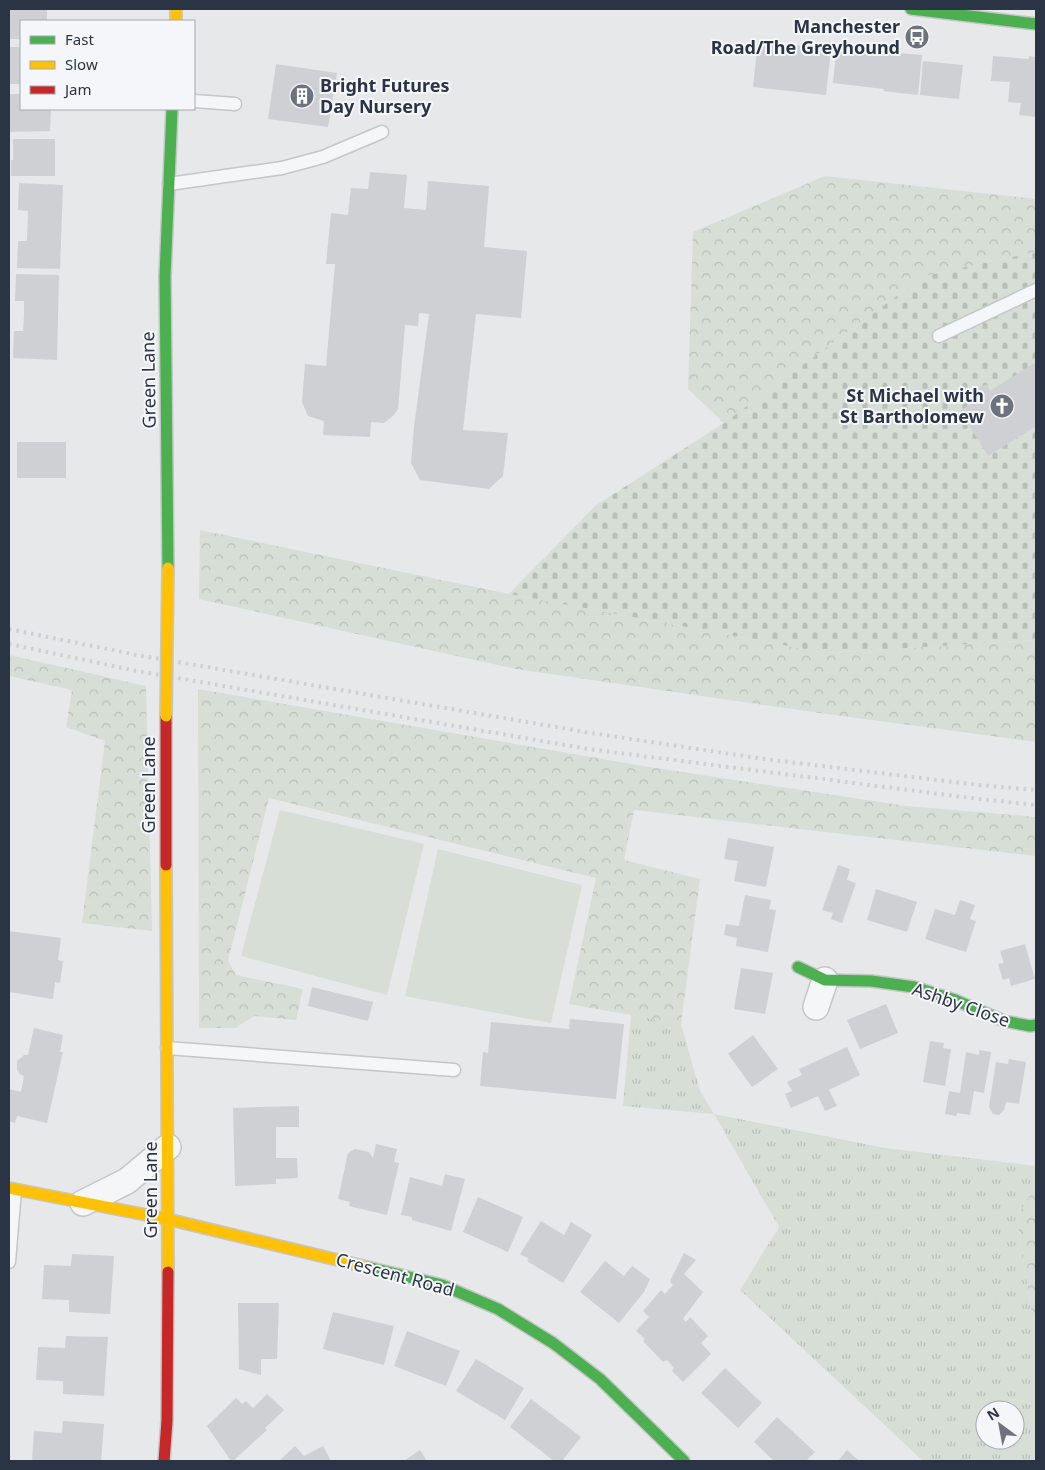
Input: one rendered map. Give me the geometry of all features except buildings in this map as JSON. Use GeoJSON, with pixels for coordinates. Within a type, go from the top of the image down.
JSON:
{"type":"FeatureCollection","features":[{"type":"Feature","properties":{"kind":"street"},"geometry":{"type":"LineString","coordinates":[[911,9],[1036,24]]}},
{"type":"Feature","properties":{"kind":"street","name":"Green Lane"},"geometry":{"type":"LineString","coordinates":[[164,1461],[167,1421],[168,1252],[166,716],[168,568],[165,276],[172,110]]}},
{"type":"Feature","properties":{"kind":"street","name":"Ashby Close"},"geometry":{"type":"LineString","coordinates":[[798,967],[826,980],[871,981],[914,987],[956,1000],[1004,1022],[1036,1026]]}},
{"type":"Feature","properties":{"kind":"street"},"geometry":{"type":"LineString","coordinates":[[816,1007],[826,980]]}},
{"type":"Feature","properties":{"kind":"street"},"geometry":{"type":"LineString","coordinates":[[83,1202],[128,1181],[168,1147]]}},
{"type":"Feature","properties":{"kind":"street","name":"Crescent Road"},"geometry":{"type":"LineString","coordinates":[[12,1189],[167,1219],[442,1285],[498,1308],[553,1343],[600,1379],[684,1461]]}},
{"type":"Feature","properties":{"kind":"lane"},"geometry":{"type":"LineString","coordinates":[[195,101],[235,104]]}},
{"type":"Feature","properties":{"kind":"lane"},"geometry":{"type":"LineString","coordinates":[[169,184],[282,168],[323,157],[382,132]]}},
{"type":"Feature","properties":{"kind":"lane"},"geometry":{"type":"LineString","coordinates":[[939,336],[1036,290]]}},
{"type":"Feature","properties":{"kind":"lane"},"geometry":{"type":"LineString","coordinates":[[168,1048],[454,1070]]}},
{"type":"Feature","properties":{"kind":"lane"},"geometry":{"type":"LineString","coordinates":[[9,1262],[12,1189]]}},
{"type":"Feature","properties":{"kind":"green space"},"geometry":{"type":"Polygon","coordinates":[[[825,176],[1036,199],[1036,252],[924,276],[724,423],[688,389],[693,232],[825,176]]]}},
{"type":"Feature","properties":{"kind":"green space"},"geometry":{"type":"Polygon","coordinates":[[[1036,252],[1036,640],[826,653],[509,594],[595,506],[724,423],[924,276],[1036,252]]]}},
{"type":"Feature","properties":{"kind":"green space"},"geometry":{"type":"Polygon","coordinates":[[[200,530],[509,594],[826,653],[1036,640],[1036,742],[516,669],[199,599],[200,530]]]}},
{"type":"Feature","properties":{"kind":"green space"},"geometry":{"type":"Polygon","coordinates":[[[9,655],[146,686],[152,931],[82,923],[105,741],[66,727],[72,690],[9,676],[9,655]]]}},
{"type":"Feature","properties":{"kind":"green space"},"geometry":{"type":"Polygon","coordinates":[[[198,689],[643,766],[906,806],[1036,817],[1036,856],[634,810],[624,860],[700,879],[681,1024],[569,1004],[596,878],[269,798],[228,961],[236,975],[303,989],[296,1020],[254,1016],[235,1028],[199,1028],[198,689]]]}},
{"type":"Feature","properties":{"kind":"green space"},"geometry":{"type":"Polygon","coordinates":[[[280,810],[424,844],[387,995],[241,956],[280,810]]]}},
{"type":"Feature","properties":{"kind":"green space"},"geometry":{"type":"Polygon","coordinates":[[[438,849],[582,885],[551,1023],[405,996],[438,849]]]}},
{"type":"Feature","properties":{"kind":"green space"},"geometry":{"type":"Polygon","coordinates":[[[631,1015],[681,1024],[700,1091],[714,1114],[623,1106],[631,1015]]]}},
{"type":"Feature","properties":{"kind":"green space"},"geometry":{"type":"Polygon","coordinates":[[[714,1114],[885,1148],[1036,1166],[1036,1185],[1017,1217],[1036,1341],[1036,1461],[922,1461],[740,1290],[779,1227],[714,1114]]]}},
{"type":"Feature","properties":{"kind":"green space"},"geometry":{"type":"Polygon","coordinates":[[[1036,1185],[1036,1341],[1017,1217],[1036,1185]]]}},
{"type":"Feature","properties":{"kind":"railway"},"geometry":{"type":"LineString","coordinates":[[9,629],[137,655],[591,733],[764,759],[1036,790]]}},
{"type":"Feature","properties":{"kind":"railway"},"geometry":{"type":"LineString","coordinates":[[9,644],[137,671],[588,749],[1036,805]]}},
{"type":"Feature","properties":{"kind":"traffic: fast"},"geometry":{"type":"LineString","coordinates":[[911,9],[1036,24]]}},
{"type":"Feature","properties":{"kind":"traffic: fast"},"geometry":{"type":"LineString","coordinates":[[168,568],[165,276],[172,110]]}},
{"type":"Feature","properties":{"kind":"traffic: fast"},"geometry":{"type":"LineString","coordinates":[[798,967],[825,980],[871,981],[914,987],[955,1000],[1004,1021],[1030,1026],[1036,1025]]}},
{"type":"Feature","properties":{"kind":"traffic: fast"},"geometry":{"type":"LineString","coordinates":[[367,1267],[442,1285],[498,1309],[553,1343],[600,1379],[684,1461]]}},
{"type":"Feature","properties":{"kind":"traffic: slow"},"geometry":{"type":"LineString","coordinates":[[176,9],[176,20]]}},
{"type":"Feature","properties":{"kind":"traffic: slow"},"geometry":{"type":"LineString","coordinates":[[166,716],[168,568]]}},
{"type":"Feature","properties":{"kind":"traffic: slow"},"geometry":{"type":"LineString","coordinates":[[166,865],[168,1272]]}},
{"type":"Feature","properties":{"kind":"traffic: slow"},"geometry":{"type":"LineString","coordinates":[[9,1188],[167,1219],[367,1267]]}},
{"type":"Feature","properties":{"kind":"traffic: jam"},"geometry":{"type":"LineString","coordinates":[[166,716],[166,865]]}},
{"type":"Feature","properties":{"kind":"traffic: jam"},"geometry":{"type":"LineString","coordinates":[[164,1461],[167,1421],[168,1272]]}},
{"type":"Feature","properties":{"kind":"place","name":"Manchester Road/The Greyhound"},"geometry":{"type":"Point","coordinates":[917,37]}},
{"type":"Feature","properties":{"kind":"place","name":"Bright Futures Day Nursery"},"geometry":{"type":"Point","coordinates":[302,96]}},
{"type":"Feature","properties":{"kind":"place","name":"St Michael with St Bartholomew"},"geometry":{"type":"Point","coordinates":[1002,406]}}]}
